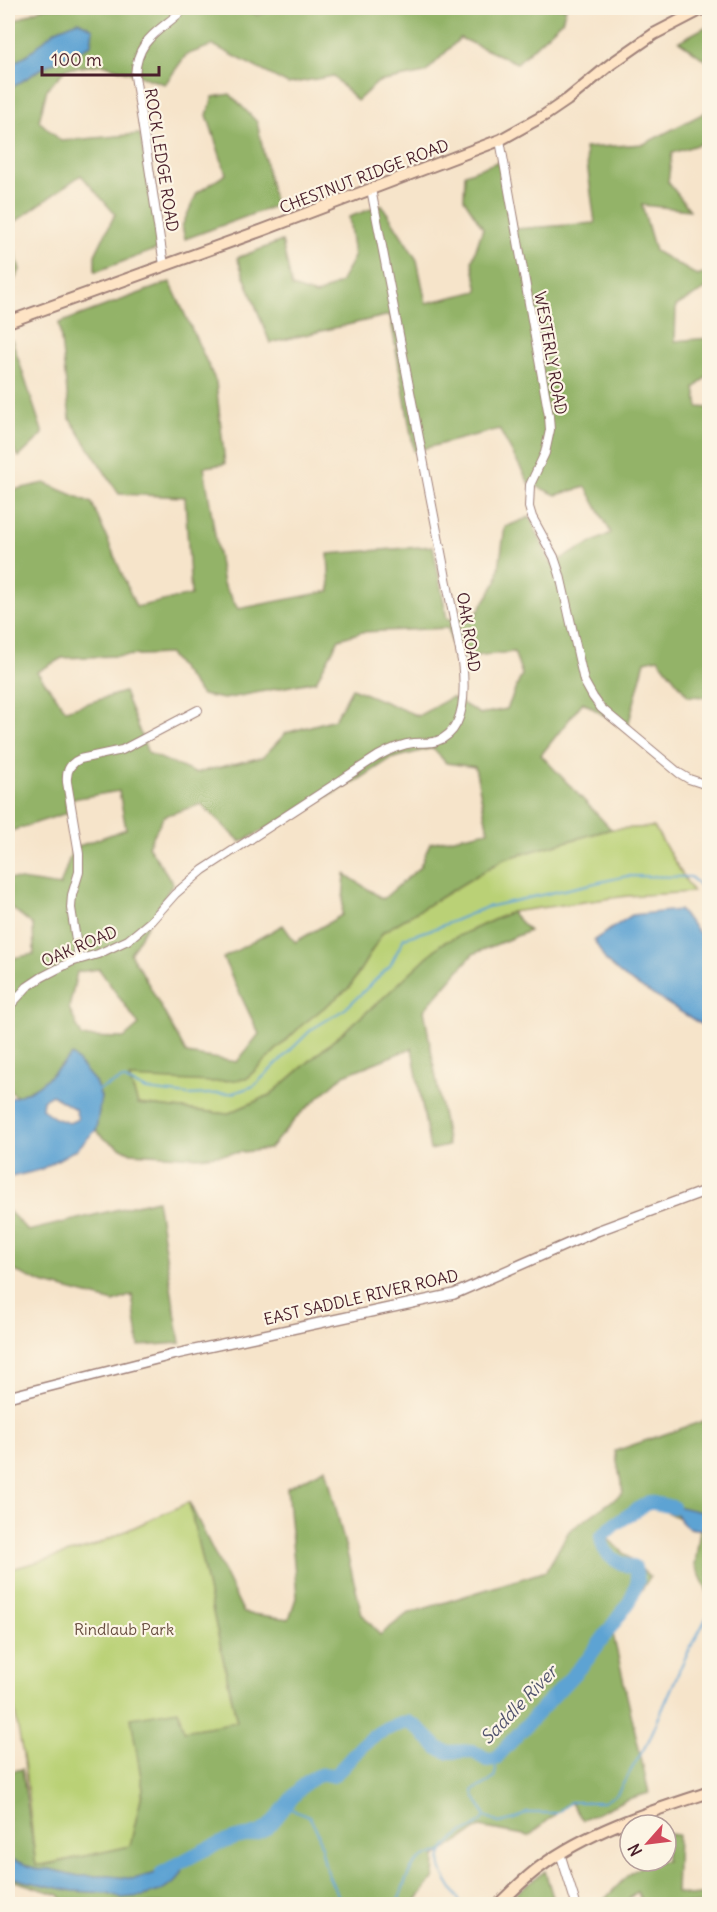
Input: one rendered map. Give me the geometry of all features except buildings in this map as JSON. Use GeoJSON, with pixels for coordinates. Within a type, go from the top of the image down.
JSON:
{"type":"FeatureCollection","features":[{"type":"Feature","properties":{"kind":"main road","name":"CHESTNUT RIDGE ROAD"},"geometry":{"type":"LineString","coordinates":[[8,322],[500,140],[522,129],[567,100],[639,44],[704,8]]}},
{"type":"Feature","properties":{"kind":"main road"},"geometry":{"type":"LineString","coordinates":[[499,1905],[518,1884],[560,1853],[622,1822],[710,1792]]}},
{"type":"Feature","properties":{"kind":"street","name":"ROCK LEDGE ROAD"},"geometry":{"type":"LineString","coordinates":[[165,265],[135,76],[143,46],[150,36],[185,8]]}},
{"type":"Feature","properties":{"kind":"street","name":"WESTERLY ROAD"},"geometry":{"type":"LineString","coordinates":[[500,140],[549,416],[550,430],[545,453],[530,485],[529,507],[560,575],[583,677],[593,697],[605,712],[679,773],[688,779],[710,786]]}},
{"type":"Feature","properties":{"kind":"street","name":"OAK ROAD"},"geometry":{"type":"LineString","coordinates":[[8,1008],[27,987],[42,977],[79,959],[98,954],[128,940],[151,921],[175,894],[203,870],[378,756],[407,743],[438,741],[451,732],[458,720],[464,688],[462,661],[371,189]]}},
{"type":"Feature","properties":{"kind":"street"},"geometry":{"type":"LineString","coordinates":[[79,959],[71,908],[79,872],[79,854],[66,777],[67,771],[74,761],[122,750],[198,710]]}},
{"type":"Feature","properties":{"kind":"street","name":"EAST SADDLE RIVER ROAD"},"geometry":{"type":"LineString","coordinates":[[8,1397],[176,1354],[454,1294],[597,1231],[710,1189]]}},
{"type":"Feature","properties":{"kind":"street"},"geometry":{"type":"LineString","coordinates":[[560,1853],[576,1905]]}},
{"type":"Feature","properties":{"kind":"green space"},"geometry":{"type":"Polygon","coordinates":[[[42,8],[246,8],[257,15],[276,8],[566,8],[562,21],[517,63],[460,38],[425,73],[378,82],[357,101],[333,76],[288,84],[213,45],[186,55],[165,84],[103,64],[66,69],[47,89],[39,121],[61,141],[140,134],[160,248],[95,272],[95,255],[115,214],[81,175],[8,227],[8,24],[42,8]]]}},
{"type":"Feature","properties":{"kind":"green space"},"geometry":{"type":"Polygon","coordinates":[[[709,25],[709,63],[679,41],[709,25]]]}},
{"type":"Feature","properties":{"kind":"green space"},"geometry":{"type":"Polygon","coordinates":[[[230,94],[257,122],[275,206],[185,239],[182,226],[197,193],[226,174],[207,115],[213,97],[230,94]]]}},
{"type":"Feature","properties":{"kind":"green space"},"geometry":{"type":"Polygon","coordinates":[[[709,94],[709,141],[672,153],[668,182],[690,210],[642,205],[655,251],[698,276],[709,271],[709,287],[676,306],[675,341],[709,338],[709,374],[695,388],[698,407],[710,408],[709,697],[688,696],[658,658],[645,661],[627,730],[583,702],[541,755],[611,829],[504,859],[383,932],[350,987],[302,1025],[246,1079],[213,1082],[129,1078],[138,1104],[227,1114],[270,1095],[383,998],[441,944],[511,912],[529,931],[473,954],[424,1010],[448,1146],[430,1150],[412,1048],[344,1075],[299,1115],[269,1149],[199,1157],[131,1153],[104,1139],[96,1130],[101,1097],[95,1082],[60,1066],[46,1082],[17,1097],[8,1089],[8,959],[34,954],[33,925],[8,905],[8,878],[60,886],[73,848],[126,829],[119,791],[66,800],[67,813],[8,832],[8,491],[45,483],[92,503],[136,607],[191,595],[185,497],[119,494],[70,419],[59,323],[170,282],[216,382],[225,464],[204,467],[223,584],[238,609],[330,591],[328,554],[433,546],[447,619],[475,616],[497,581],[505,527],[530,517],[551,564],[611,533],[586,487],[556,495],[529,483],[499,429],[414,451],[390,315],[270,343],[237,258],[282,241],[292,287],[316,295],[340,283],[354,257],[349,217],[382,205],[417,260],[426,303],[478,291],[472,261],[483,228],[464,199],[465,174],[500,161],[515,229],[595,223],[585,148],[644,144],[706,112],[709,94]],[[448,628],[362,632],[339,639],[316,681],[224,699],[202,695],[169,654],[62,658],[37,672],[66,710],[124,692],[148,753],[195,773],[263,757],[286,733],[335,719],[352,688],[418,716],[452,697],[480,714],[507,709],[522,674],[514,652],[455,658],[448,628]],[[433,748],[390,759],[358,780],[241,842],[201,804],[164,816],[148,846],[173,883],[130,954],[187,1054],[237,1062],[259,1034],[223,958],[283,925],[295,942],[342,915],[345,874],[383,899],[420,867],[430,843],[488,831],[475,767],[446,763],[433,748]],[[99,969],[77,972],[69,1008],[82,1037],[124,1038],[139,1025],[99,969]]]}},
{"type":"Feature","properties":{"kind":"green space"},"geometry":{"type":"Polygon","coordinates":[[[8,227],[20,270],[8,292],[8,227]]]}},
{"type":"Feature","properties":{"kind":"green space"},"geometry":{"type":"Polygon","coordinates":[[[12,340],[43,434],[19,457],[8,441],[8,342],[12,340]]]}},
{"type":"Feature","properties":{"kind":"green space"},"geometry":{"type":"Polygon","coordinates":[[[654,827],[693,892],[627,896],[511,912],[442,944],[270,1095],[227,1114],[138,1104],[129,1077],[246,1079],[302,1025],[350,987],[383,932],[504,859],[611,829],[654,827]]]}},
{"type":"Feature","properties":{"kind":"green space"},"geometry":{"type":"Polygon","coordinates":[[[157,1200],[180,1343],[139,1346],[132,1295],[114,1302],[42,1283],[8,1268],[8,1210],[28,1231],[157,1200]]]}},
{"type":"Feature","properties":{"kind":"green space"},"geometry":{"type":"Polygon","coordinates":[[[709,1419],[709,1595],[695,1565],[700,1529],[653,1505],[605,1536],[650,1577],[613,1634],[649,1793],[625,1800],[583,1820],[570,1802],[529,1836],[480,1827],[435,1856],[434,1878],[413,1904],[66,1904],[59,1895],[8,1879],[8,1772],[22,1769],[36,1865],[45,1865],[130,1846],[143,1789],[131,1718],[178,1710],[184,1731],[237,1722],[189,1502],[244,1613],[289,1619],[297,1595],[287,1488],[326,1468],[362,1614],[380,1635],[407,1614],[546,1571],[569,1531],[623,1493],[615,1451],[709,1419]]]}},
{"type":"Feature","properties":{"kind":"green space","name":"Rindlaub Park"},"geometry":{"type":"Polygon","coordinates":[[[189,1502],[237,1722],[184,1731],[132,1718],[143,1789],[130,1847],[36,1866],[24,1761],[8,1674],[8,1570],[91,1547],[189,1502]]]}},
{"type":"Feature","properties":{"kind":"green space"},"geometry":{"type":"Polygon","coordinates":[[[545,1871],[553,1897],[526,1904],[506,1904],[521,1889],[545,1871]]]}},
{"type":"Feature","properties":{"kind":"green space"},"geometry":{"type":"Polygon","coordinates":[[[631,1873],[677,1873],[676,1893],[690,1896],[709,1894],[709,1904],[643,1904],[637,1892],[622,1904],[600,1904],[631,1873]]]}},
{"type":"Feature","properties":{"kind":"water"},"geometry":{"type":"Polygon","coordinates":[[[78,21],[93,29],[91,45],[46,66],[8,90],[8,67],[28,54],[56,30],[78,21]]]}},
{"type":"Feature","properties":{"kind":"water"},"geometry":{"type":"Polygon","coordinates":[[[679,910],[709,944],[709,1027],[702,1025],[624,977],[606,961],[594,940],[632,915],[679,910]]]}},
{"type":"Feature","properties":{"kind":"water"},"geometry":{"type":"Polygon","coordinates":[[[72,1055],[95,1082],[101,1097],[96,1130],[77,1149],[40,1170],[8,1176],[8,1099],[35,1087],[72,1055]],[[52,1095],[43,1100],[42,1109],[55,1118],[69,1123],[78,1119],[75,1109],[52,1095]]]}},
{"type":"Feature","properties":{"kind":"water"},"geometry":{"type":"Polygon","coordinates":[[[656,1501],[709,1514],[709,1528],[689,1528],[682,1523],[672,1509],[664,1507],[657,1509],[656,1501]]]}},
{"type":"Feature","properties":{"kind":"water"},"geometry":{"type":"Polygon","coordinates":[[[8,1858],[39,1870],[49,1869],[79,1876],[134,1879],[155,1873],[175,1861],[183,1871],[176,1882],[163,1890],[143,1896],[122,1898],[108,1893],[73,1891],[8,1876],[8,1858]]]}},
{"type":"Feature","properties":{"kind":"waterway"},"geometry":{"type":"LineString","coordinates":[[98,1090],[123,1079],[147,1090],[188,1095],[233,1093],[254,1086],[312,1029],[345,1009],[390,966],[404,938],[439,927],[487,907],[627,876],[691,877],[710,898]]}},
{"type":"Feature","properties":{"kind":"waterway","name":"Saddle River"},"geometry":{"type":"LineString","coordinates":[[162,1873],[211,1847],[264,1830],[305,1783],[323,1774],[333,1776],[369,1740],[396,1725],[408,1722],[418,1728],[438,1748],[448,1752],[472,1751],[487,1760],[495,1759],[587,1660],[630,1601],[638,1581],[635,1568],[612,1558],[605,1550],[601,1537],[615,1524],[649,1502],[673,1507]]}},
{"type":"Feature","properties":{"kind":"waterway"},"geometry":{"type":"LineString","coordinates":[[485,1817],[499,1823],[527,1813],[557,1813],[570,1802],[604,1802],[617,1794],[649,1740],[683,1662],[710,1611]]}},
{"type":"Feature","properties":{"kind":"waterway"},"geometry":{"type":"LineString","coordinates":[[461,1904],[444,1875],[440,1860],[442,1853],[454,1839],[477,1825],[485,1817],[473,1790],[492,1780],[496,1772],[495,1759]]}},
{"type":"Feature","properties":{"kind":"waterway"},"geometry":{"type":"LineString","coordinates":[[286,1807],[309,1816],[318,1833],[326,1870],[344,1904]]}},
{"type":"Feature","properties":{"kind":"waterway"},"geometry":{"type":"LineString","coordinates":[[394,1904],[398,1901],[408,1875],[416,1863],[422,1858],[441,1852]]}}]}
